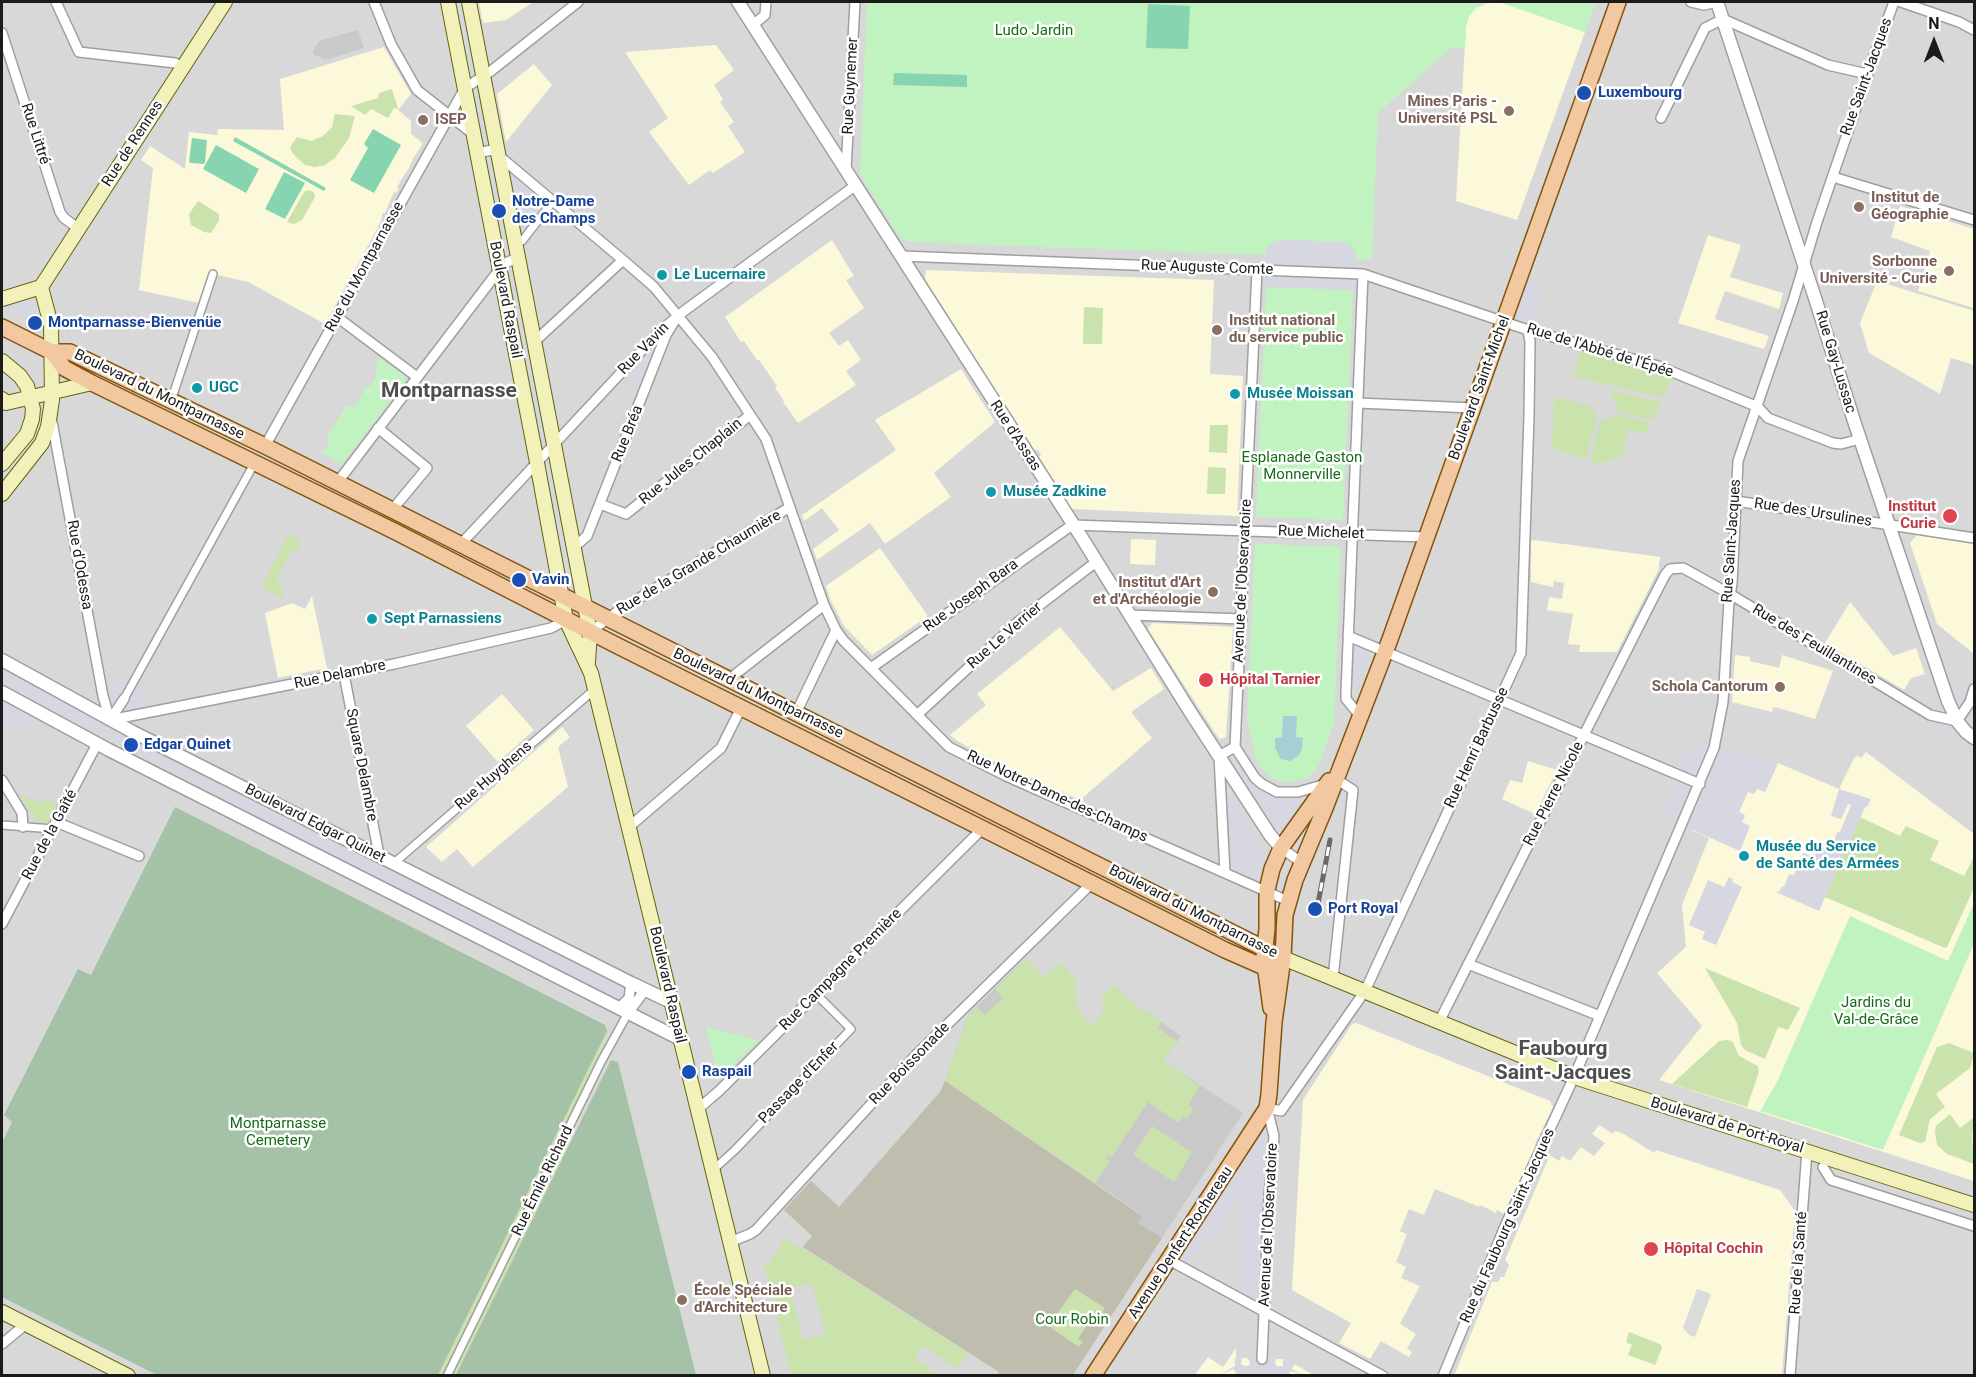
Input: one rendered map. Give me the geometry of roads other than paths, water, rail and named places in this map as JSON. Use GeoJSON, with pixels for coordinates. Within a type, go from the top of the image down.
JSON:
{"type":"FeatureCollection","features":[{"type":"Feature","properties":{"kind":"main road","name":"Rue de Rennes"},"geometry":{"type":"LineString","coordinates":[[42,287],[225,2]]}},
{"type":"Feature","properties":{"kind":"main road","name":"Boulevard Raspail"},"geometry":{"type":"LineString","coordinates":[[448,2],[566,620],[588,664],[595,688],[730,1242],[759,1371]]}},
{"type":"Feature","properties":{"kind":"main road","name":"Boulevard Raspail"},"geometry":{"type":"LineString","coordinates":[[470,2],[533,343],[590,632],[588,664]]}},
{"type":"Feature","properties":{"kind":"main road","name":"Boulevard Saint-Michel"},"geometry":{"type":"LineString","coordinates":[[1333,778],[1385,650],[1618,2]]}},
{"type":"Feature","properties":{"kind":"main road"},"geometry":{"type":"LineString","coordinates":[[2,299],[42,287],[51,325],[52,352],[51,410],[42,443],[2,494]]}},
{"type":"Feature","properties":{"kind":"main road","name":"Boulevard du Montparnasse"},"geometry":{"type":"LineString","coordinates":[[2,327],[52,352],[64,368],[92,383],[394,531],[1091,884],[1266,968],[1277,967],[1283,958],[265,446],[70,352],[52,352]]}},
{"type":"Feature","properties":{"kind":"main road"},"geometry":{"type":"LineString","coordinates":[[2,361],[20,376],[31,397],[33,409],[27,434],[2,464]]}},
{"type":"Feature","properties":{"kind":"main road"},"geometry":{"type":"LineString","coordinates":[[2,399],[6,403],[92,383]]}},
{"type":"Feature","properties":{"kind":"main road"},"geometry":{"type":"LineString","coordinates":[[254,464],[265,446]]}},
{"type":"Feature","properties":{"kind":"main road","name":"Avenue de l'Observatoire"},"geometry":{"type":"LineString","coordinates":[[1274,1022],[1264,948],[1267,929],[1267,890],[1272,869],[1281,848],[1333,778]]}},
{"type":"Feature","properties":{"kind":"main road","name":"Avenue de l'Observatoire"},"geometry":{"type":"LineString","coordinates":[[1267,1108],[1274,1022],[1283,958],[1285,915],[1301,862],[1333,778]]}},
{"type":"Feature","properties":{"kind":"main road","name":"Boulevard de Port-Royal"},"geometry":{"type":"LineString","coordinates":[[1283,958],[1574,1077],[1974,1205]]}},
{"type":"Feature","properties":{"kind":"main road","name":"Avenue Denfert-Rochereau"},"geometry":{"type":"LineString","coordinates":[[1093,1376],[1267,1108]]}},
{"type":"Feature","properties":{"kind":"main road"},"geometry":{"type":"LineString","coordinates":[[2,1312],[128,1376]]}},
{"type":"Feature","properties":{"kind":"street"},"geometry":{"type":"LineString","coordinates":[[56,2],[79,52],[175,63],[183,67]]}},
{"type":"Feature","properties":{"kind":"street"},"geometry":{"type":"LineString","coordinates":[[374,2],[391,44],[417,90],[473,135]]}},
{"type":"Feature","properties":{"kind":"street"},"geometry":{"type":"LineString","coordinates":[[465,88],[578,2]]}},
{"type":"Feature","properties":{"kind":"street","name":"Rue d'Assas"},"geometry":{"type":"LineString","coordinates":[[738,2],[1270,835],[1281,848],[1301,862]]}},
{"type":"Feature","properties":{"kind":"street"},"geometry":{"type":"LineString","coordinates":[[753,25],[765,15],[766,2]]}},
{"type":"Feature","properties":{"kind":"street","name":"Rue Guynemer"},"geometry":{"type":"LineString","coordinates":[[846,170],[855,2]]}},
{"type":"Feature","properties":{"kind":"street"},"geometry":{"type":"LineString","coordinates":[[1691,2],[1704,5],[1717,2]]}},
{"type":"Feature","properties":{"kind":"street","name":"Rue Gay-Lussac"},"geometry":{"type":"LineString","coordinates":[[1717,2],[1860,439],[1946,695],[1957,721]]}},
{"type":"Feature","properties":{"kind":"street","name":"Rue Saint-Jacques"},"geometry":{"type":"LineString","coordinates":[[1574,1077],[1714,748],[1722,702],[1732,584],[1738,461],[1758,407],[1867,74],[1894,2]]}},
{"type":"Feature","properties":{"kind":"street"},"geometry":{"type":"LineString","coordinates":[[1901,2],[1959,22],[1974,30]]}},
{"type":"Feature","properties":{"kind":"street"},"geometry":{"type":"LineString","coordinates":[[1661,118],[1705,28],[1723,19],[1828,65],[1867,74]]}},
{"type":"Feature","properties":{"kind":"street","name":"Rue Littré"},"geometry":{"type":"LineString","coordinates":[[2,33],[60,212],[64,218],[79,229]]}},
{"type":"Feature","properties":{"kind":"street","name":"Rue du Montparnasse"},"geometry":{"type":"LineString","coordinates":[[265,446],[465,88]]}},
{"type":"Feature","properties":{"kind":"street"},"geometry":{"type":"LineString","coordinates":[[477,153],[492,150],[498,155]]}},
{"type":"Feature","properties":{"kind":"street","name":"Rue Notre-Dame-des-Champs"},"geometry":{"type":"LineString","coordinates":[[498,155],[554,200],[654,287],[712,357],[766,439],[824,605],[836,630],[843,640],[949,747],[1006,776],[1288,901]]}},
{"type":"Feature","properties":{"kind":"street"},"geometry":{"type":"LineString","coordinates":[[1833,177],[1974,220]]}},
{"type":"Feature","properties":{"kind":"street","name":"Rue Vavin"},"geometry":{"type":"LineString","coordinates":[[460,544],[653,338],[678,315],[856,185]]}},
{"type":"Feature","properties":{"kind":"street"},"geometry":{"type":"LineString","coordinates":[[515,243],[522,241],[554,200]]}},
{"type":"Feature","properties":{"kind":"street","name":"Rue Auguste Comte"},"geometry":{"type":"LineString","coordinates":[[901,256],[1363,274],[1504,321]]}},
{"type":"Feature","properties":{"kind":"street"},"geometry":{"type":"LineString","coordinates":[[337,483],[499,270],[505,263],[518,258]]}},
{"type":"Feature","properties":{"kind":"street"},"geometry":{"type":"LineString","coordinates":[[533,343],[623,260]]}},
{"type":"Feature","properties":{"kind":"street","name":"Avenue de l'Observatoire"},"geometry":{"type":"LineString","coordinates":[[1235,747],[1257,270]]}},
{"type":"Feature","properties":{"kind":"street"},"geometry":{"type":"LineString","coordinates":[[171,401],[213,274]]}},
{"type":"Feature","properties":{"kind":"street"},"geometry":{"type":"LineString","coordinates":[[1360,716],[1346,699],[1363,274]]}},
{"type":"Feature","properties":{"kind":"street","name":"Rue Bréa"},"geometry":{"type":"LineString","coordinates":[[573,548],[587,536],[666,335],[678,315]]}},
{"type":"Feature","properties":{"kind":"street"},"geometry":{"type":"LineString","coordinates":[[337,317],[417,377]]}},
{"type":"Feature","properties":{"kind":"street","name":"Rue de l'Abbé de l'Épée"},"geometry":{"type":"LineString","coordinates":[[1504,321],[1528,330],[1653,364],[1758,407],[1768,418],[1833,443],[1841,444],[1860,439]]}},
{"type":"Feature","properties":{"kind":"street","name":"Rue Henri Barbusse"},"geometry":{"type":"LineString","coordinates":[[1267,1108],[1281,1111],[1365,992],[1521,653],[1530,342],[1528,330]]}},
{"type":"Feature","properties":{"kind":"street"},"geometry":{"type":"LineString","coordinates":[[1358,403],[1473,408]]}},
{"type":"Feature","properties":{"kind":"street","name":"Rue d'Odessa"},"geometry":{"type":"LineString","coordinates":[[51,410],[52,427],[103,696],[110,720]]}},
{"type":"Feature","properties":{"kind":"street","name":"Rue Jules Chaplain"},"geometry":{"type":"LineString","coordinates":[[600,504],[626,514],[750,415]]}},
{"type":"Feature","properties":{"kind":"street"},"geometry":{"type":"LineString","coordinates":[[378,428],[427,468],[392,510]]}},
{"type":"Feature","properties":{"kind":"street"},"geometry":{"type":"LineString","coordinates":[[110,720],[124,699],[254,464]]}},
{"type":"Feature","properties":{"kind":"street","name":"Rue des Ursulines"},"geometry":{"type":"LineString","coordinates":[[1736,501],[1974,538]]}},
{"type":"Feature","properties":{"kind":"street","name":"Rue de la Grande Chaumière"},"geometry":{"type":"LineString","coordinates":[[607,618],[790,507]]}},
{"type":"Feature","properties":{"kind":"street","name":"Rue Michelet"},"geometry":{"type":"LineString","coordinates":[[1072,525],[1425,537]]}},
{"type":"Feature","properties":{"kind":"street","name":"Rue Joseph Bara"},"geometry":{"type":"LineString","coordinates":[[871,668],[1072,525]]}},
{"type":"Feature","properties":{"kind":"street","name":"Rue Le Verrier"},"geometry":{"type":"LineString","coordinates":[[917,715],[1019,621],[1096,562]]}},
{"type":"Feature","properties":{"kind":"street","name":"Rue des Feuillantines"},"geometry":{"type":"LineString","coordinates":[[1672,568],[1683,568],[1730,594],[1926,713],[1957,721]]}},
{"type":"Feature","properties":{"kind":"street","name":"Rue Pierre Nicole"},"geometry":{"type":"LineString","coordinates":[[1439,1022],[1665,575],[1672,568]]}},
{"type":"Feature","properties":{"kind":"street"},"geometry":{"type":"LineString","coordinates":[[728,680],[824,605]]}},
{"type":"Feature","properties":{"kind":"street"},"geometry":{"type":"LineString","coordinates":[[1130,615],[1242,619]]}},
{"type":"Feature","properties":{"kind":"street"},"geometry":{"type":"LineString","coordinates":[[590,632],[607,618]]}},
{"type":"Feature","properties":{"kind":"street","name":"Rue Delambre"},"geometry":{"type":"LineString","coordinates":[[110,720],[344,675],[551,628],[566,620]]}},
{"type":"Feature","properties":{"kind":"street"},"geometry":{"type":"LineString","coordinates":[[796,713],[836,630]]}},
{"type":"Feature","properties":{"kind":"street"},"geometry":{"type":"LineString","coordinates":[[1348,636],[1700,784]]}},
{"type":"Feature","properties":{"kind":"street","name":"Boulevard Edgar Quinet"},"geometry":{"type":"LineString","coordinates":[[2,660],[110,720],[671,1002]]}},
{"type":"Feature","properties":{"kind":"street","name":"Square Delambre"},"geometry":{"type":"LineString","coordinates":[[344,675],[379,855]]}},
{"type":"Feature","properties":{"kind":"street","name":"Rue Huyghens"},"geometry":{"type":"LineString","coordinates":[[394,863],[595,688]]}},
{"type":"Feature","properties":{"kind":"street"},"geometry":{"type":"LineString","coordinates":[[1974,689],[1971,702],[1957,721],[1974,738]]}},
{"type":"Feature","properties":{"kind":"street","name":"Boulevard Edgar Quinet"},"geometry":{"type":"LineString","coordinates":[[2,692],[97,744],[680,1039]]}},
{"type":"Feature","properties":{"kind":"street"},"geometry":{"type":"LineString","coordinates":[[629,827],[721,748],[741,708]]}},
{"type":"Feature","properties":{"kind":"street","name":"Rue de la Gaîté"},"geometry":{"type":"LineString","coordinates":[[2,924],[97,744]]}},
{"type":"Feature","properties":{"kind":"street"},"geometry":{"type":"LineString","coordinates":[[1225,873],[1220,756],[1235,747],[1255,778],[1277,792],[1298,792],[1333,778],[1353,790],[1333,978]]}},
{"type":"Feature","properties":{"kind":"street"},"geometry":{"type":"LineString","coordinates":[[2,780],[22,813],[22,827]]}},
{"type":"Feature","properties":{"kind":"street"},"geometry":{"type":"LineString","coordinates":[[2,825],[55,826],[139,856]]}},
{"type":"Feature","properties":{"kind":"street","name":"Rue Campagne Première"},"geometry":{"type":"LineString","coordinates":[[698,1109],[719,1091],[982,829]]}},
{"type":"Feature","properties":{"kind":"street","name":"Rue Boissonade"},"geometry":{"type":"LineString","coordinates":[[730,1242],[756,1230],[916,1055],[1091,884]]}},
{"type":"Feature","properties":{"kind":"street"},"geometry":{"type":"LineString","coordinates":[[1468,964],[1600,1016]]}},
{"type":"Feature","properties":{"kind":"street"},"geometry":{"type":"LineString","coordinates":[[623,1010],[629,999],[631,983]]}},
{"type":"Feature","properties":{"kind":"street","name":"Rue Émile Richard"},"geometry":{"type":"LineString","coordinates":[[447,1376],[601,1062],[623,1010],[645,990]]}},
{"type":"Feature","properties":{"kind":"street","name":"Passage d'Enfer"},"geometry":{"type":"LineString","coordinates":[[712,1170],[851,1029],[816,994]]}},
{"type":"Feature","properties":{"kind":"street","name":"Rue du Faubourg Saint-Jacques"},"geometry":{"type":"LineString","coordinates":[[1443,1376],[1506,1224],[1574,1077]]}},
{"type":"Feature","properties":{"kind":"street","name":"Avenue de l'Observatoire"},"geometry":{"type":"LineString","coordinates":[[1262,1359],[1274,1136],[1267,1108]]}},
{"type":"Feature","properties":{"kind":"street","name":"Rue de la Santé"},"geometry":{"type":"LineString","coordinates":[[1790,1376],[1807,1150]]}},
{"type":"Feature","properties":{"kind":"street"},"geometry":{"type":"LineString","coordinates":[[1823,1167],[1832,1180],[1974,1226]]}},
{"type":"Feature","properties":{"kind":"street"},"geometry":{"type":"LineString","coordinates":[[1169,1260],[1383,1376]]}},
{"type":"Feature","properties":{"kind":"street"},"geometry":{"type":"LineString","coordinates":[[2,1344],[26,1324]]}},
{"type":"Feature","properties":{"kind":"water"},"geometry":{"type":"Polygon","coordinates":[[[1283,716],[1297,716],[1296,737],[1303,738],[1299,755],[1291,761],[1281,759],[1275,748],[1275,738],[1282,737],[1283,716]]]}},
{"type":"Feature","properties":{"kind":"railway"},"geometry":{"type":"LineString","coordinates":[[1317,909],[1330,840]]}},
{"type":"Feature","properties":{"kind":"place","name":"Luxembourg"},"geometry":{"type":"Point","coordinates":[1584,93]}},
{"type":"Feature","properties":{"kind":"place","name":"Mines Paris - Université PSL"},"geometry":{"type":"Point","coordinates":[1509,111]}},
{"type":"Feature","properties":{"kind":"place","name":"ISEP"},"geometry":{"type":"Point","coordinates":[423,120]}},
{"type":"Feature","properties":{"kind":"place","name":"Institut de Géographie"},"geometry":{"type":"Point","coordinates":[1859,207]}},
{"type":"Feature","properties":{"kind":"place","name":"Notre-Dame des Champs"},"geometry":{"type":"Point","coordinates":[499,211]}},
{"type":"Feature","properties":{"kind":"place","name":"Sorbonne Université - Curie"},"geometry":{"type":"Point","coordinates":[1949,271]}},
{"type":"Feature","properties":{"kind":"place","name":"Le Lucernaire"},"geometry":{"type":"Point","coordinates":[662,275]}},
{"type":"Feature","properties":{"kind":"place","name":"Montparnasse-Bienvenüe"},"geometry":{"type":"Point","coordinates":[35,323]}},
{"type":"Feature","properties":{"kind":"place","name":"Institut national du service public"},"geometry":{"type":"Point","coordinates":[1217,330]}},
{"type":"Feature","properties":{"kind":"place","name":"UGC"},"geometry":{"type":"Point","coordinates":[197,388]}},
{"type":"Feature","properties":{"kind":"place","name":"Musée Moissan"},"geometry":{"type":"Point","coordinates":[1235,394]}},
{"type":"Feature","properties":{"kind":"place","name":"Musée Zadkine"},"geometry":{"type":"Point","coordinates":[991,492]}},
{"type":"Feature","properties":{"kind":"place","name":"Institut Curie"},"geometry":{"type":"Point","coordinates":[1950,516]}},
{"type":"Feature","properties":{"kind":"place","name":"Vavin"},"geometry":{"type":"Point","coordinates":[519,580]}},
{"type":"Feature","properties":{"kind":"place","name":"Institut d'Art et d'Archéologie"},"geometry":{"type":"Point","coordinates":[1213,592]}},
{"type":"Feature","properties":{"kind":"place","name":"Sept Parnassiens"},"geometry":{"type":"Point","coordinates":[372,619]}},
{"type":"Feature","properties":{"kind":"place","name":"Hôpital Tarnier"},"geometry":{"type":"Point","coordinates":[1206,680]}},
{"type":"Feature","properties":{"kind":"place","name":"Schola Cantorum"},"geometry":{"type":"Point","coordinates":[1780,687]}},
{"type":"Feature","properties":{"kind":"place","name":"Edgar Quinet"},"geometry":{"type":"Point","coordinates":[131,745]}},
{"type":"Feature","properties":{"kind":"place","name":"Musée du Service de Santé des Armées"},"geometry":{"type":"Point","coordinates":[1744,856]}},
{"type":"Feature","properties":{"kind":"place","name":"Port Royal"},"geometry":{"type":"Point","coordinates":[1315,909]}},
{"type":"Feature","properties":{"kind":"place","name":"Raspail"},"geometry":{"type":"Point","coordinates":[689,1072]}},
{"type":"Feature","properties":{"kind":"place","name":"Hôpital Cochin"},"geometry":{"type":"Point","coordinates":[1651,1249]}},
{"type":"Feature","properties":{"kind":"place","name":"École Spéciale d'Architecture"},"geometry":{"type":"Point","coordinates":[682,1300]}},
{"type":"Feature","properties":{"kind":"district","name":"Montparnasse"},"geometry":{"type":"Point","coordinates":[449,392]}},
{"type":"Feature","properties":{"kind":"district","name":"Faubourg Saint-Jacques"},"geometry":{"type":"Point","coordinates":[1563,1062]}},
{"type":"Feature","properties":{"kind":"park label","name":"Ludo Jardin"},"geometry":{"type":"Point","coordinates":[1034,31]}},
{"type":"Feature","properties":{"kind":"park label","name":"Esplanade Gaston Monnerville"},"geometry":{"type":"Point","coordinates":[1302,466]}},
{"type":"Feature","properties":{"kind":"park label","name":"Jardins du Val-de-Grâce"},"geometry":{"type":"Point","coordinates":[1876,1012]}},
{"type":"Feature","properties":{"kind":"park label","name":"Montparnasse Cemetery"},"geometry":{"type":"Point","coordinates":[278,1132]}},
{"type":"Feature","properties":{"kind":"park label","name":"Cour Robin"},"geometry":{"type":"Point","coordinates":[1072,1320]}}]}
